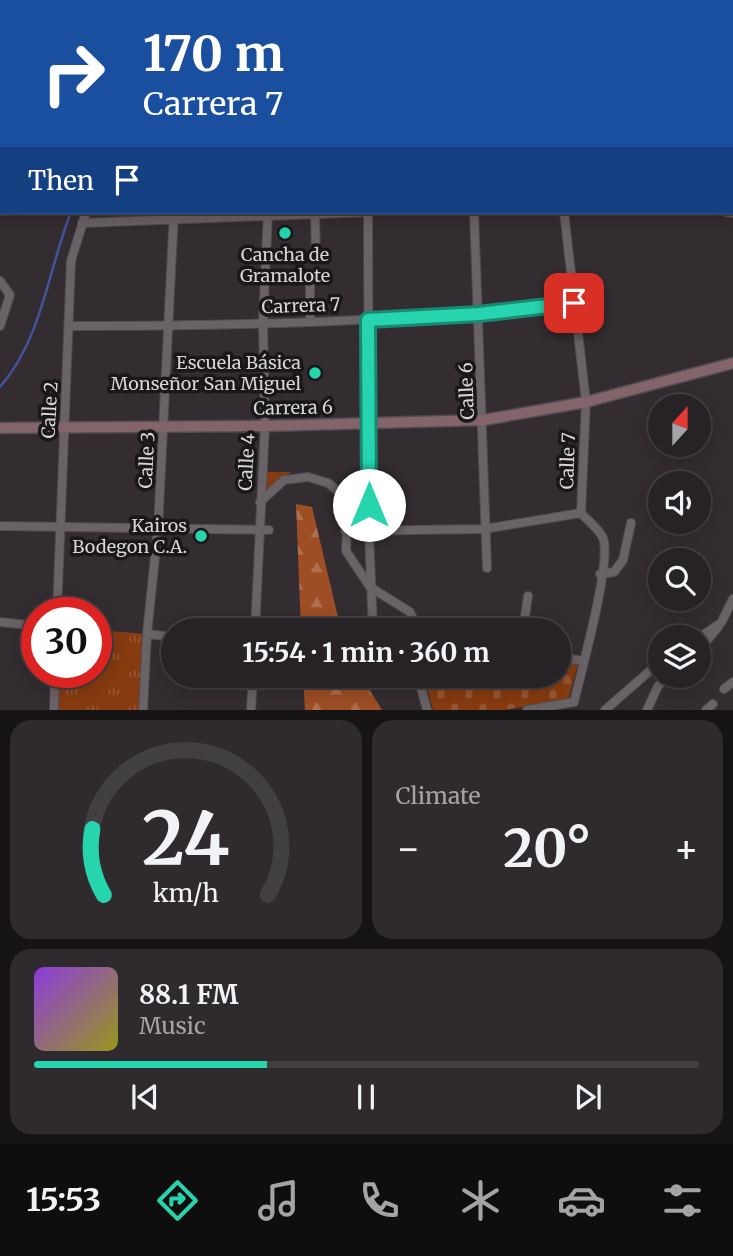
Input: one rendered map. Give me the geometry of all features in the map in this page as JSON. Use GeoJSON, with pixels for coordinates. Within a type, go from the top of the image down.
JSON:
{"type":"FeatureCollection","features":[{"type":"Feature","properties":{"kind":"main road","name":"Carrera 6"},"geometry":{"type":"LineString","coordinates":[[0,428],[265,426],[484,420],[586,402],[733,363]]}},
{"type":"Feature","properties":{"kind":"street","name":"Calle 2"},"geometry":{"type":"LineString","coordinates":[[57,597],[71,261],[85,214]]}},
{"type":"Feature","properties":{"kind":"street","name":"Calle 4"},"geometry":{"type":"LineString","coordinates":[[255,618],[265,426],[262,323],[268,214]]}},
{"type":"Feature","properties":{"kind":"street"},"geometry":{"type":"LineString","coordinates":[[82,223],[173,216],[315,214],[316,258]]}},
{"type":"Feature","properties":{"kind":"street"},"geometry":{"type":"LineString","coordinates":[[369,214],[369,532],[372,618]]}},
{"type":"Feature","properties":{"kind":"street","name":"Calle 6"},"geometry":{"type":"LineString","coordinates":[[474,214],[484,420],[484,529],[487,568]]}},
{"type":"Feature","properties":{"kind":"street","name":"Calle 7"},"geometry":{"type":"LineString","coordinates":[[564,214],[586,402],[581,513],[603,537],[604,555],[574,702]]}},
{"type":"Feature","properties":{"kind":"street","name":"Calle 3"},"geometry":{"type":"LineString","coordinates":[[143,710],[147,634],[158,528],[173,216]]}},
{"type":"Feature","properties":{"kind":"street"},"geometry":{"type":"LineString","coordinates":[[310,280],[310,321]]}},
{"type":"Feature","properties":{"kind":"street"},"geometry":{"type":"LineString","coordinates":[[0,281],[10,295],[0,326]]}},
{"type":"Feature","properties":{"kind":"street","name":"Carrera 7"},"geometry":{"type":"LineString","coordinates":[[70,327],[368,320],[479,314],[574,303]]}},
{"type":"Feature","properties":{"kind":"street"},"geometry":{"type":"LineString","coordinates":[[260,502],[284,480],[308,477],[328,483],[344,496],[348,508],[346,551],[370,587],[410,612],[413,618]]}},
{"type":"Feature","properties":{"kind":"street"},"geometry":{"type":"LineString","coordinates":[[345,531],[484,529],[581,513]]}},
{"type":"Feature","properties":{"kind":"street"},"geometry":{"type":"LineString","coordinates":[[600,574],[614,572],[621,564],[631,523]]}},
{"type":"Feature","properties":{"kind":"street"},"geometry":{"type":"LineString","coordinates":[[0,526],[270,530]]}},
{"type":"Feature","properties":{"kind":"street"},"geometry":{"type":"LineString","coordinates":[[525,618],[528,596]]}},
{"type":"Feature","properties":{"kind":"street"},"geometry":{"type":"LineString","coordinates":[[711,636],[733,599]]}},
{"type":"Feature","properties":{"kind":"street"},"geometry":{"type":"LineString","coordinates":[[0,622],[21,624]]}},
{"type":"Feature","properties":{"kind":"street"},"geometry":{"type":"LineString","coordinates":[[711,630],[721,623]]}},
{"type":"Feature","properties":{"kind":"street"},"geometry":{"type":"LineString","coordinates":[[147,634],[161,635]]}},
{"type":"Feature","properties":{"kind":"street"},"geometry":{"type":"LineString","coordinates":[[571,659],[584,661]]}},
{"type":"Feature","properties":{"kind":"street"},"geometry":{"type":"LineString","coordinates":[[605,710],[648,672]]}},
{"type":"Feature","properties":{"kind":"street"},"geometry":{"type":"LineString","coordinates":[[724,689],[733,682]]}},
{"type":"Feature","properties":{"kind":"street"},"geometry":{"type":"LineString","coordinates":[[54,710],[55,688]]}},
{"type":"Feature","properties":{"kind":"street"},"geometry":{"type":"LineString","coordinates":[[251,710],[252,688]]}},
{"type":"Feature","properties":{"kind":"street"},"geometry":{"type":"LineString","coordinates":[[421,688],[427,710]]}},
{"type":"Feature","properties":{"kind":"street"},"geometry":{"type":"LineString","coordinates":[[647,710],[657,688]]}},
{"type":"Feature","properties":{"kind":"street"},"geometry":{"type":"LineString","coordinates":[[527,710],[574,702],[580,710]]}},
{"type":"Feature","properties":{"kind":"green space"},"geometry":{"type":"Polygon","coordinates":[[[265,472],[291,472],[264,494],[265,472]]]}},
{"type":"Feature","properties":{"kind":"green space"},"geometry":{"type":"Polygon","coordinates":[[[296,504],[312,507],[338,618],[301,618],[296,504]]]}},
{"type":"Feature","properties":{"kind":"green space"},"geometry":{"type":"Polygon","coordinates":[[[112,631],[147,634],[143,710],[54,710],[55,688],[112,688],[112,631]]]}},
{"type":"Feature","properties":{"kind":"green space"},"geometry":{"type":"Polygon","coordinates":[[[571,663],[578,664],[568,700],[503,710],[433,710],[427,688],[571,688],[571,663]]]}},
{"type":"Feature","properties":{"kind":"green space"},"geometry":{"type":"Polygon","coordinates":[[[304,688],[368,688],[382,710],[305,710],[304,688]]]}},
{"type":"Feature","properties":{"kind":"waterway"},"geometry":{"type":"LineString","coordinates":[[0,387],[26,348],[35,326],[70,214]]}},
{"type":"Feature","properties":{"kind":"place","name":"Cancha de Gramalote"},"geometry":{"type":"Point","coordinates":[285,233]}},
{"type":"Feature","properties":{"kind":"place","name":"Escuela Básica Monseñor San Miguel"},"geometry":{"type":"Point","coordinates":[315,373]}},
{"type":"Feature","properties":{"kind":"place","name":"Kairos Bodegon C.A."},"geometry":{"type":"Point","coordinates":[201,536]}},
{"type":"Feature","properties":{"kind":"route"},"geometry":{"type":"LineString","coordinates":[[369,505],[368,320],[479,314],[574,303]]}}]}
